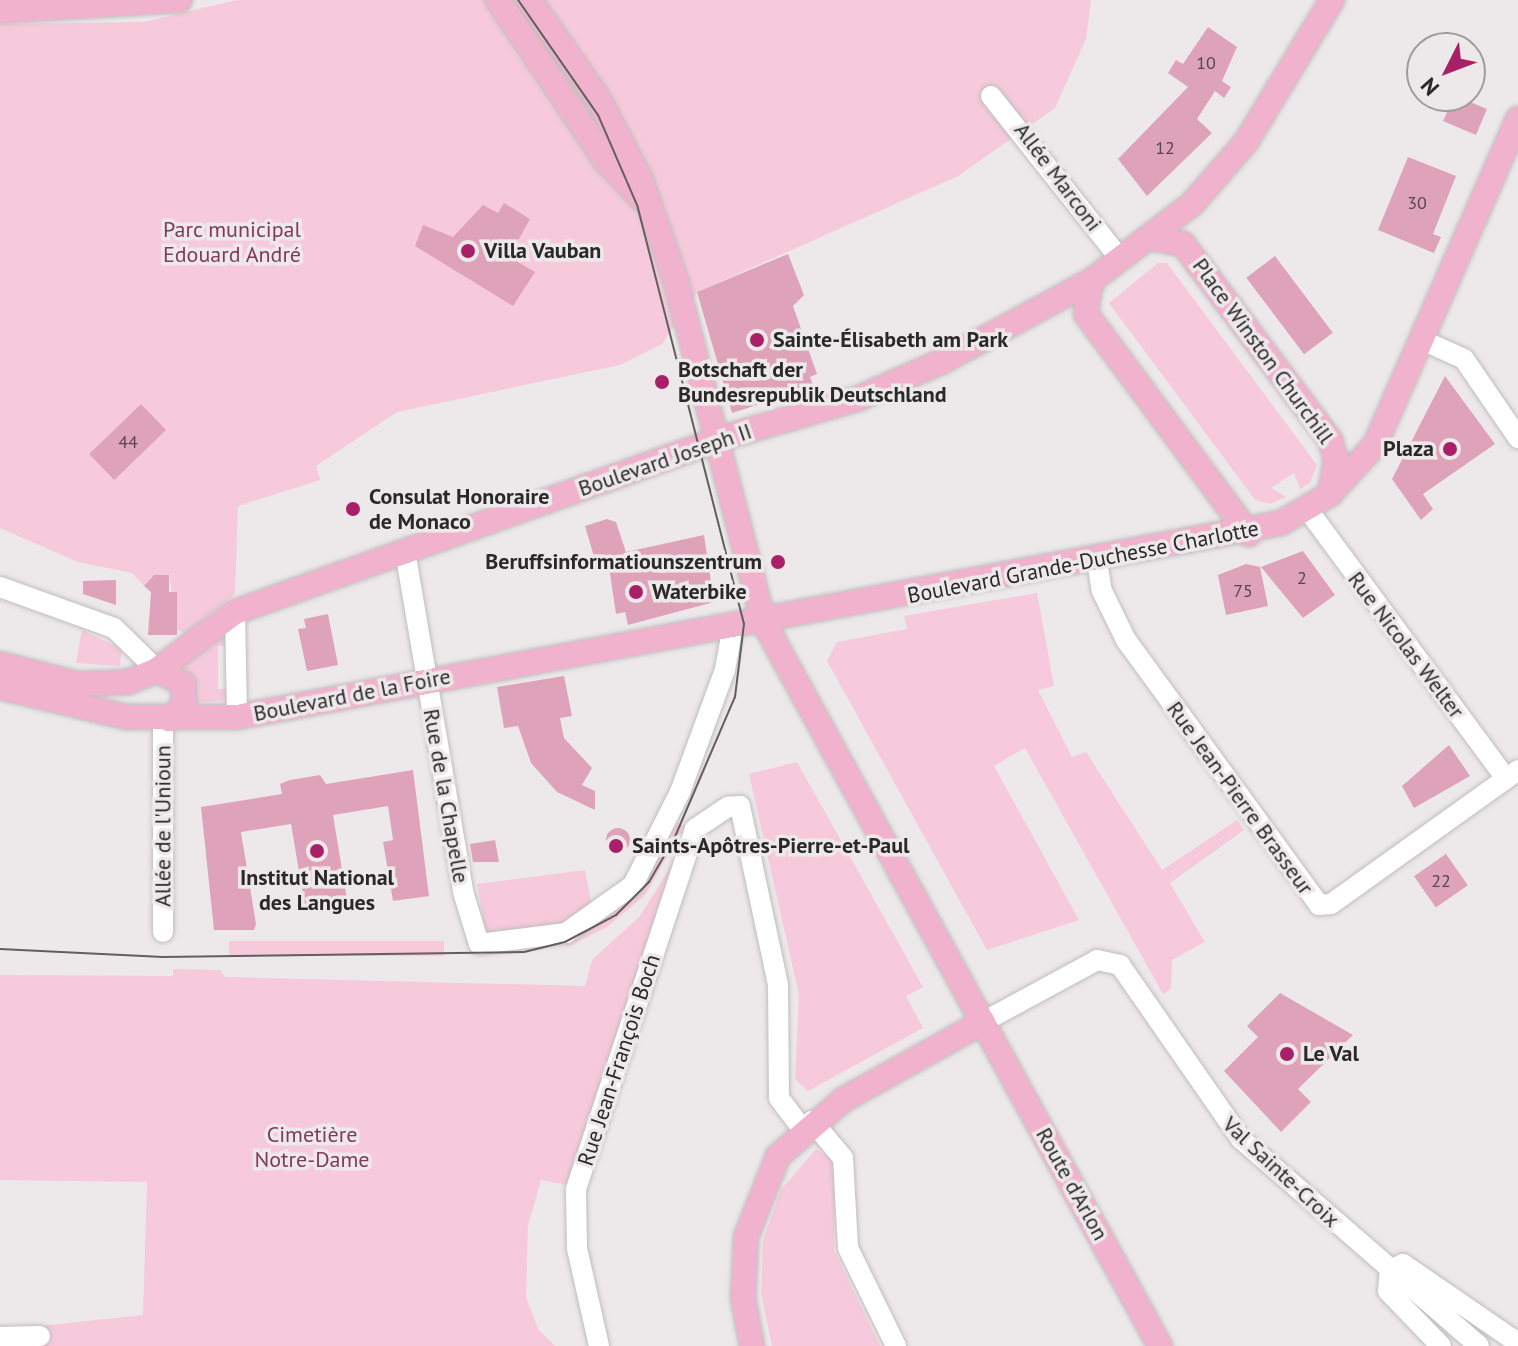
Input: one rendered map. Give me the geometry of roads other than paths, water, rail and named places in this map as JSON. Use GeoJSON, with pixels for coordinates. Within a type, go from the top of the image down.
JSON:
{"type":"FeatureCollection","features":[{"type":"Feature","properties":{"kind":"main road"},"geometry":{"type":"LineString","coordinates":[[0,11],[180,0]]}},
{"type":"Feature","properties":{"kind":"main road"},"geometry":{"type":"LineString","coordinates":[[498,0],[599,150],[654,216]]}},
{"type":"Feature","properties":{"kind":"main road","name":"Route d'Arlon"},"geometry":{"type":"LineString","coordinates":[[529,0],[616,128],[654,216],[763,621],[1160,1346]]}},
{"type":"Feature","properties":{"kind":"main road","name":"Boulevard Joseph II"},"geometry":{"type":"LineString","coordinates":[[0,664],[78,684],[153,672],[235,612],[716,440],[857,399],[1091,281],[1151,238],[1246,142],[1332,0]]}},
{"type":"Feature","properties":{"kind":"main road","name":"Boulevard Grande-Duchesse Charlotte"},"geometry":{"type":"LineString","coordinates":[[733,625],[1249,534],[1308,510],[1330,494],[1375,445],[1515,134]]}},
{"type":"Feature","properties":{"kind":"main road","name":"Place Winston Churchill"},"geometry":{"type":"LineString","coordinates":[[1151,238],[1183,244],[1330,440],[1336,460],[1330,494]]}},
{"type":"Feature","properties":{"kind":"main road"},"geometry":{"type":"LineString","coordinates":[[1091,281],[1086,314],[1249,534]]}},
{"type":"Feature","properties":{"kind":"main road","name":"Boulevard de la Foire"},"geometry":{"type":"LineString","coordinates":[[0,687],[163,719],[237,717],[428,693],[704,629],[733,625]]}},
{"type":"Feature","properties":{"kind":"main road"},"geometry":{"type":"LineString","coordinates":[[153,672],[183,684],[184,704],[163,719],[142,703],[153,672]]}},
{"type":"Feature","properties":{"kind":"main road"},"geometry":{"type":"LineString","coordinates":[[752,1346],[742,1268],[764,1180],[807,1125],[983,1022]]}},
{"type":"Feature","properties":{"kind":"street","name":"Allée Marconi"},"geometry":{"type":"LineString","coordinates":[[991,96],[1121,260]]}},
{"type":"Feature","properties":{"kind":"street"},"geometry":{"type":"LineString","coordinates":[[1422,340],[1464,359],[1518,438]]}},
{"type":"Feature","properties":{"kind":"street","name":"Rue Nicolas Welter"},"geometry":{"type":"LineString","coordinates":[[1308,510],[1512,774]]}},
{"type":"Feature","properties":{"kind":"street","name":"Rue de la Chapelle"},"geometry":{"type":"LineString","coordinates":[[405,551],[428,693],[479,944],[566,933],[633,885],[680,792],[725,670],[733,625]]}},
{"type":"Feature","properties":{"kind":"street","name":"Rue Jean-Pierre Brasseur"},"geometry":{"type":"LineString","coordinates":[[1097,561],[1102,591],[1126,640],[1319,905],[1331,904],[1512,774]]}},
{"type":"Feature","properties":{"kind":"street"},"geometry":{"type":"LineString","coordinates":[[0,587],[114,628],[153,672]]}},
{"type":"Feature","properties":{"kind":"street"},"geometry":{"type":"LineString","coordinates":[[235,612],[237,717]]}},
{"type":"Feature","properties":{"kind":"street","name":"Allée de l'Unioun"},"geometry":{"type":"LineString","coordinates":[[163,719],[163,932]]}},
{"type":"Feature","properties":{"kind":"street","name":"Rue Jean-François Boch"},"geometry":{"type":"LineString","coordinates":[[599,1346],[577,1248],[576,1189],[695,829],[712,813],[740,806],[778,985],[777,1086],[807,1125]]}},
{"type":"Feature","properties":{"kind":"street","name":"Val Sainte-Croix"},"geometry":{"type":"LineString","coordinates":[[983,1022],[1097,960],[1120,965],[1137,980],[1197,1085],[1241,1139],[1479,1346]]}},
{"type":"Feature","properties":{"kind":"street"},"geometry":{"type":"LineString","coordinates":[[807,1125],[843,1158],[848,1248],[896,1346]]}},
{"type":"Feature","properties":{"kind":"street","name":"Val Sainte-Croix"},"geometry":{"type":"LineString","coordinates":[[1390,1270],[1403,1264],[1518,1343]]}},
{"type":"Feature","properties":{"kind":"street"},"geometry":{"type":"LineString","coordinates":[[1390,1270],[1388,1291],[1441,1346]]}},
{"type":"Feature","properties":{"kind":"street"},"geometry":{"type":"LineString","coordinates":[[0,1337],[40,1336]]}},
{"type":"Feature","properties":{"kind":"tram line"},"geometry":{"type":"LineString","coordinates":[[0,949],[163,957],[524,952],[565,942],[616,915],[649,882],[674,839],[735,697],[744,624],[637,205],[598,115],[518,0]]}},
{"type":"Feature","properties":{"kind":"place","name":"Villa Vauban"},"geometry":{"type":"Point","coordinates":[468,251]}},
{"type":"Feature","properties":{"kind":"place","name":"Sainte-Élisabeth am Park"},"geometry":{"type":"Point","coordinates":[757,340]}},
{"type":"Feature","properties":{"kind":"place","name":"Botschaft der Bundesrepublik Deutschland"},"geometry":{"type":"Point","coordinates":[662,382]}},
{"type":"Feature","properties":{"kind":"place","name":"Plaza"},"geometry":{"type":"Point","coordinates":[1450,449]}},
{"type":"Feature","properties":{"kind":"place","name":"Consulat Honoraire de Monaco"},"geometry":{"type":"Point","coordinates":[353,509]}},
{"type":"Feature","properties":{"kind":"place","name":"Beruffsinformatiounszentrum"},"geometry":{"type":"Point","coordinates":[778,562]}},
{"type":"Feature","properties":{"kind":"place","name":"Waterbike"},"geometry":{"type":"Point","coordinates":[636,592]}},
{"type":"Feature","properties":{"kind":"place","name":"Saints-Apôtres-Pierre-et-Paul"},"geometry":{"type":"Point","coordinates":[616,846]}},
{"type":"Feature","properties":{"kind":"place","name":"Institut National des Langues"},"geometry":{"type":"Point","coordinates":[317,851]}},
{"type":"Feature","properties":{"kind":"place","name":"Le Val"},"geometry":{"type":"Point","coordinates":[1287,1054]}},
{"type":"Feature","properties":{"kind":"park label","name":"Parc municipal Edouard André"},"geometry":{"type":"Point","coordinates":[232,242]}},
{"type":"Feature","properties":{"kind":"park label","name":"Cimetière Notre-Dame"},"geometry":{"type":"Point","coordinates":[312,1146]}}]}
